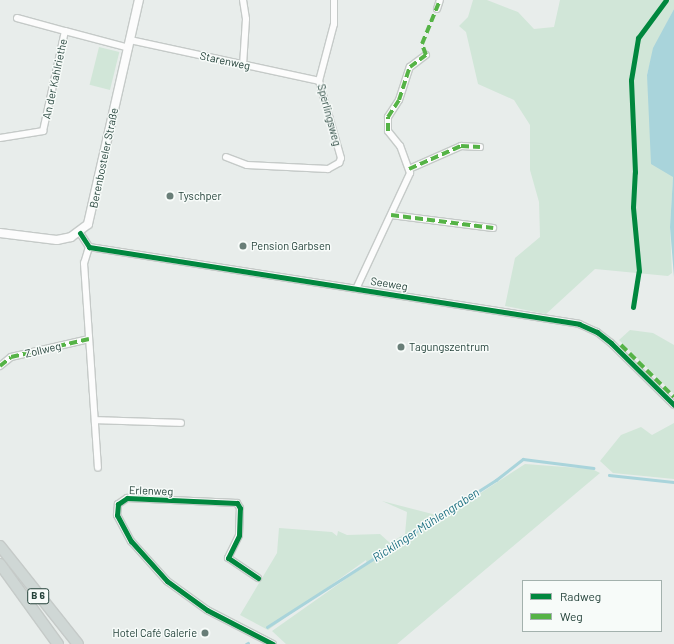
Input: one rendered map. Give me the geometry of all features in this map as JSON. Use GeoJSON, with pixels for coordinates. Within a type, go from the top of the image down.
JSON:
{"type":"FeatureCollection","features":[{"type":"Feature","properties":{"kind":"main road","name":"B 6"},"geometry":{"type":"LineString","coordinates":[[0,546],[78,644]]}},
{"type":"Feature","properties":{"kind":"main road","name":"B 6"},"geometry":{"type":"LineString","coordinates":[[0,564],[58,644]]}},
{"type":"Feature","properties":{"kind":"street","name":"Berenbosteler Straße"},"geometry":{"type":"LineString","coordinates":[[80,232],[91,219],[139,0]]}},
{"type":"Feature","properties":{"kind":"street"},"geometry":{"type":"LineString","coordinates":[[243,0],[246,19],[243,65]]}},
{"type":"Feature","properties":{"kind":"street","name":"Sperlingsweg"},"geometry":{"type":"LineString","coordinates":[[226,157],[247,165],[328,169],[335,167],[341,158],[319,81],[334,24],[334,0]]}},
{"type":"Feature","properties":{"kind":"street"},"geometry":{"type":"LineString","coordinates":[[437,9],[440,0]]}},
{"type":"Feature","properties":{"kind":"street","name":"An der Kahlriethe"},"geometry":{"type":"LineString","coordinates":[[17,18],[65,31],[130,44]]}},
{"type":"Feature","properties":{"kind":"street","name":"An der Kahlriethe"},"geometry":{"type":"LineString","coordinates":[[0,138],[43,131],[65,31]]}},
{"type":"Feature","properties":{"kind":"street","name":"Starenweg"},"geometry":{"type":"LineString","coordinates":[[130,44],[319,81]]}},
{"type":"Feature","properties":{"kind":"street"},"geometry":{"type":"LineString","coordinates":[[356,289],[408,180],[409,169],[400,146],[388,131],[388,117],[399,100],[410,67],[426,55]]}},
{"type":"Feature","properties":{"kind":"street"},"geometry":{"type":"LineString","coordinates":[[409,169],[461,146],[480,147]]}},
{"type":"Feature","properties":{"kind":"street"},"geometry":{"type":"LineString","coordinates":[[391,215],[493,228]]}},
{"type":"Feature","properties":{"kind":"street"},"geometry":{"type":"LineString","coordinates":[[0,233],[57,240],[80,232],[89,247],[84,263],[98,468]]}},
{"type":"Feature","properties":{"kind":"street","name":"Seeweg"},"geometry":{"type":"LineString","coordinates":[[89,247],[570,322],[588,327],[611,343],[674,405]]}},
{"type":"Feature","properties":{"kind":"street","name":"Zollweg"},"geometry":{"type":"LineString","coordinates":[[0,366],[11,357],[89,339]]}},
{"type":"Feature","properties":{"kind":"street"},"geometry":{"type":"LineString","coordinates":[[95,420],[181,423]]}},
{"type":"Feature","properties":{"kind":"street","name":"Erlenweg"},"geometry":{"type":"LineString","coordinates":[[258,578],[228,558],[239,535],[240,508],[237,503],[127,498],[118,504],[117,515],[131,541],[167,581],[207,610],[273,644]]}},
{"type":"Feature","properties":{"kind":"green space"},"geometry":{"type":"Polygon","coordinates":[[[473,0],[487,0],[518,12],[534,29],[554,27],[560,0],[674,0],[674,9],[654,48],[647,75],[673,177],[670,227],[672,273],[668,276],[595,269],[546,314],[505,306],[515,258],[540,237],[539,202],[530,170],[530,125],[514,100],[478,84],[466,32],[459,26],[468,17],[473,0]]]}},
{"type":"Feature","properties":{"kind":"green space"},"geometry":{"type":"Polygon","coordinates":[[[99,47],[119,52],[110,90],[90,85],[99,47]]]}},
{"type":"Feature","properties":{"kind":"green space"},"geometry":{"type":"Polygon","coordinates":[[[630,330],[653,333],[674,345],[674,394],[619,340],[630,330]]]}},
{"type":"Feature","properties":{"kind":"green space"},"geometry":{"type":"Polygon","coordinates":[[[674,423],[674,479],[613,473],[600,461],[621,435],[641,427],[652,435],[674,423]]]}},
{"type":"Feature","properties":{"kind":"green space"},"geometry":{"type":"Polygon","coordinates":[[[525,464],[592,469],[600,473],[397,644],[286,644],[272,631],[367,564],[366,560],[268,630],[240,615],[277,553],[279,528],[332,532],[337,536],[338,531],[347,535],[380,534],[390,543],[405,534],[407,512],[382,501],[444,517],[525,464]]]}},
{"type":"Feature","properties":{"kind":"water"},"geometry":{"type":"Polygon","coordinates":[[[674,9],[674,277],[670,227],[673,177],[651,164],[647,75],[653,48],[674,9]]]}},
{"type":"Feature","properties":{"kind":"waterway","name":"Ricklinger Mühlengraben"},"geometry":{"type":"LineString","coordinates":[[267,627],[496,480],[523,459],[593,468]]}},
{"type":"Feature","properties":{"kind":"waterway","name":"Ricklinger Mühlengraben"},"geometry":{"type":"LineString","coordinates":[[609,475],[674,482]]}},
{"type":"Feature","properties":{"kind":"marked path"},"geometry":{"type":"LineString","coordinates":[[388,131],[388,117],[399,100],[410,67],[426,55],[422,44],[440,0]]}},
{"type":"Feature","properties":{"kind":"marked path"},"geometry":{"type":"LineString","coordinates":[[409,169],[461,146],[480,147]]}},
{"type":"Feature","properties":{"kind":"marked path"},"geometry":{"type":"LineString","coordinates":[[391,215],[493,228]]}},
{"type":"Feature","properties":{"kind":"marked path"},"geometry":{"type":"LineString","coordinates":[[0,366],[11,357],[89,339]]}},
{"type":"Feature","properties":{"kind":"marked path"},"geometry":{"type":"LineString","coordinates":[[621,345],[674,397]]}},
{"type":"Feature","properties":{"kind":"cycle path"},"geometry":{"type":"LineString","coordinates":[[633,307],[639,271],[633,207],[635,172],[631,80],[638,38],[666,0]]}},
{"type":"Feature","properties":{"kind":"cycle path"},"geometry":{"type":"LineString","coordinates":[[80,233],[89,247],[579,324],[597,332],[611,343],[674,405]]}},
{"type":"Feature","properties":{"kind":"cycle path"},"geometry":{"type":"LineString","coordinates":[[258,578],[228,558],[239,535],[240,508],[237,503],[127,498],[118,504],[117,515],[131,541],[167,581],[207,610],[273,644]]}},
{"type":"Feature","properties":{"kind":"place","name":"Tyschper"},"geometry":{"type":"Point","coordinates":[170,196]}},
{"type":"Feature","properties":{"kind":"place","name":"Pension Garbsen"},"geometry":{"type":"Point","coordinates":[243,246]}},
{"type":"Feature","properties":{"kind":"place","name":"Tagungszentrum"},"geometry":{"type":"Point","coordinates":[401,347]}},
{"type":"Feature","properties":{"kind":"place","name":"Hotel Café Galerie"},"geometry":{"type":"Point","coordinates":[205,633]}}]}
